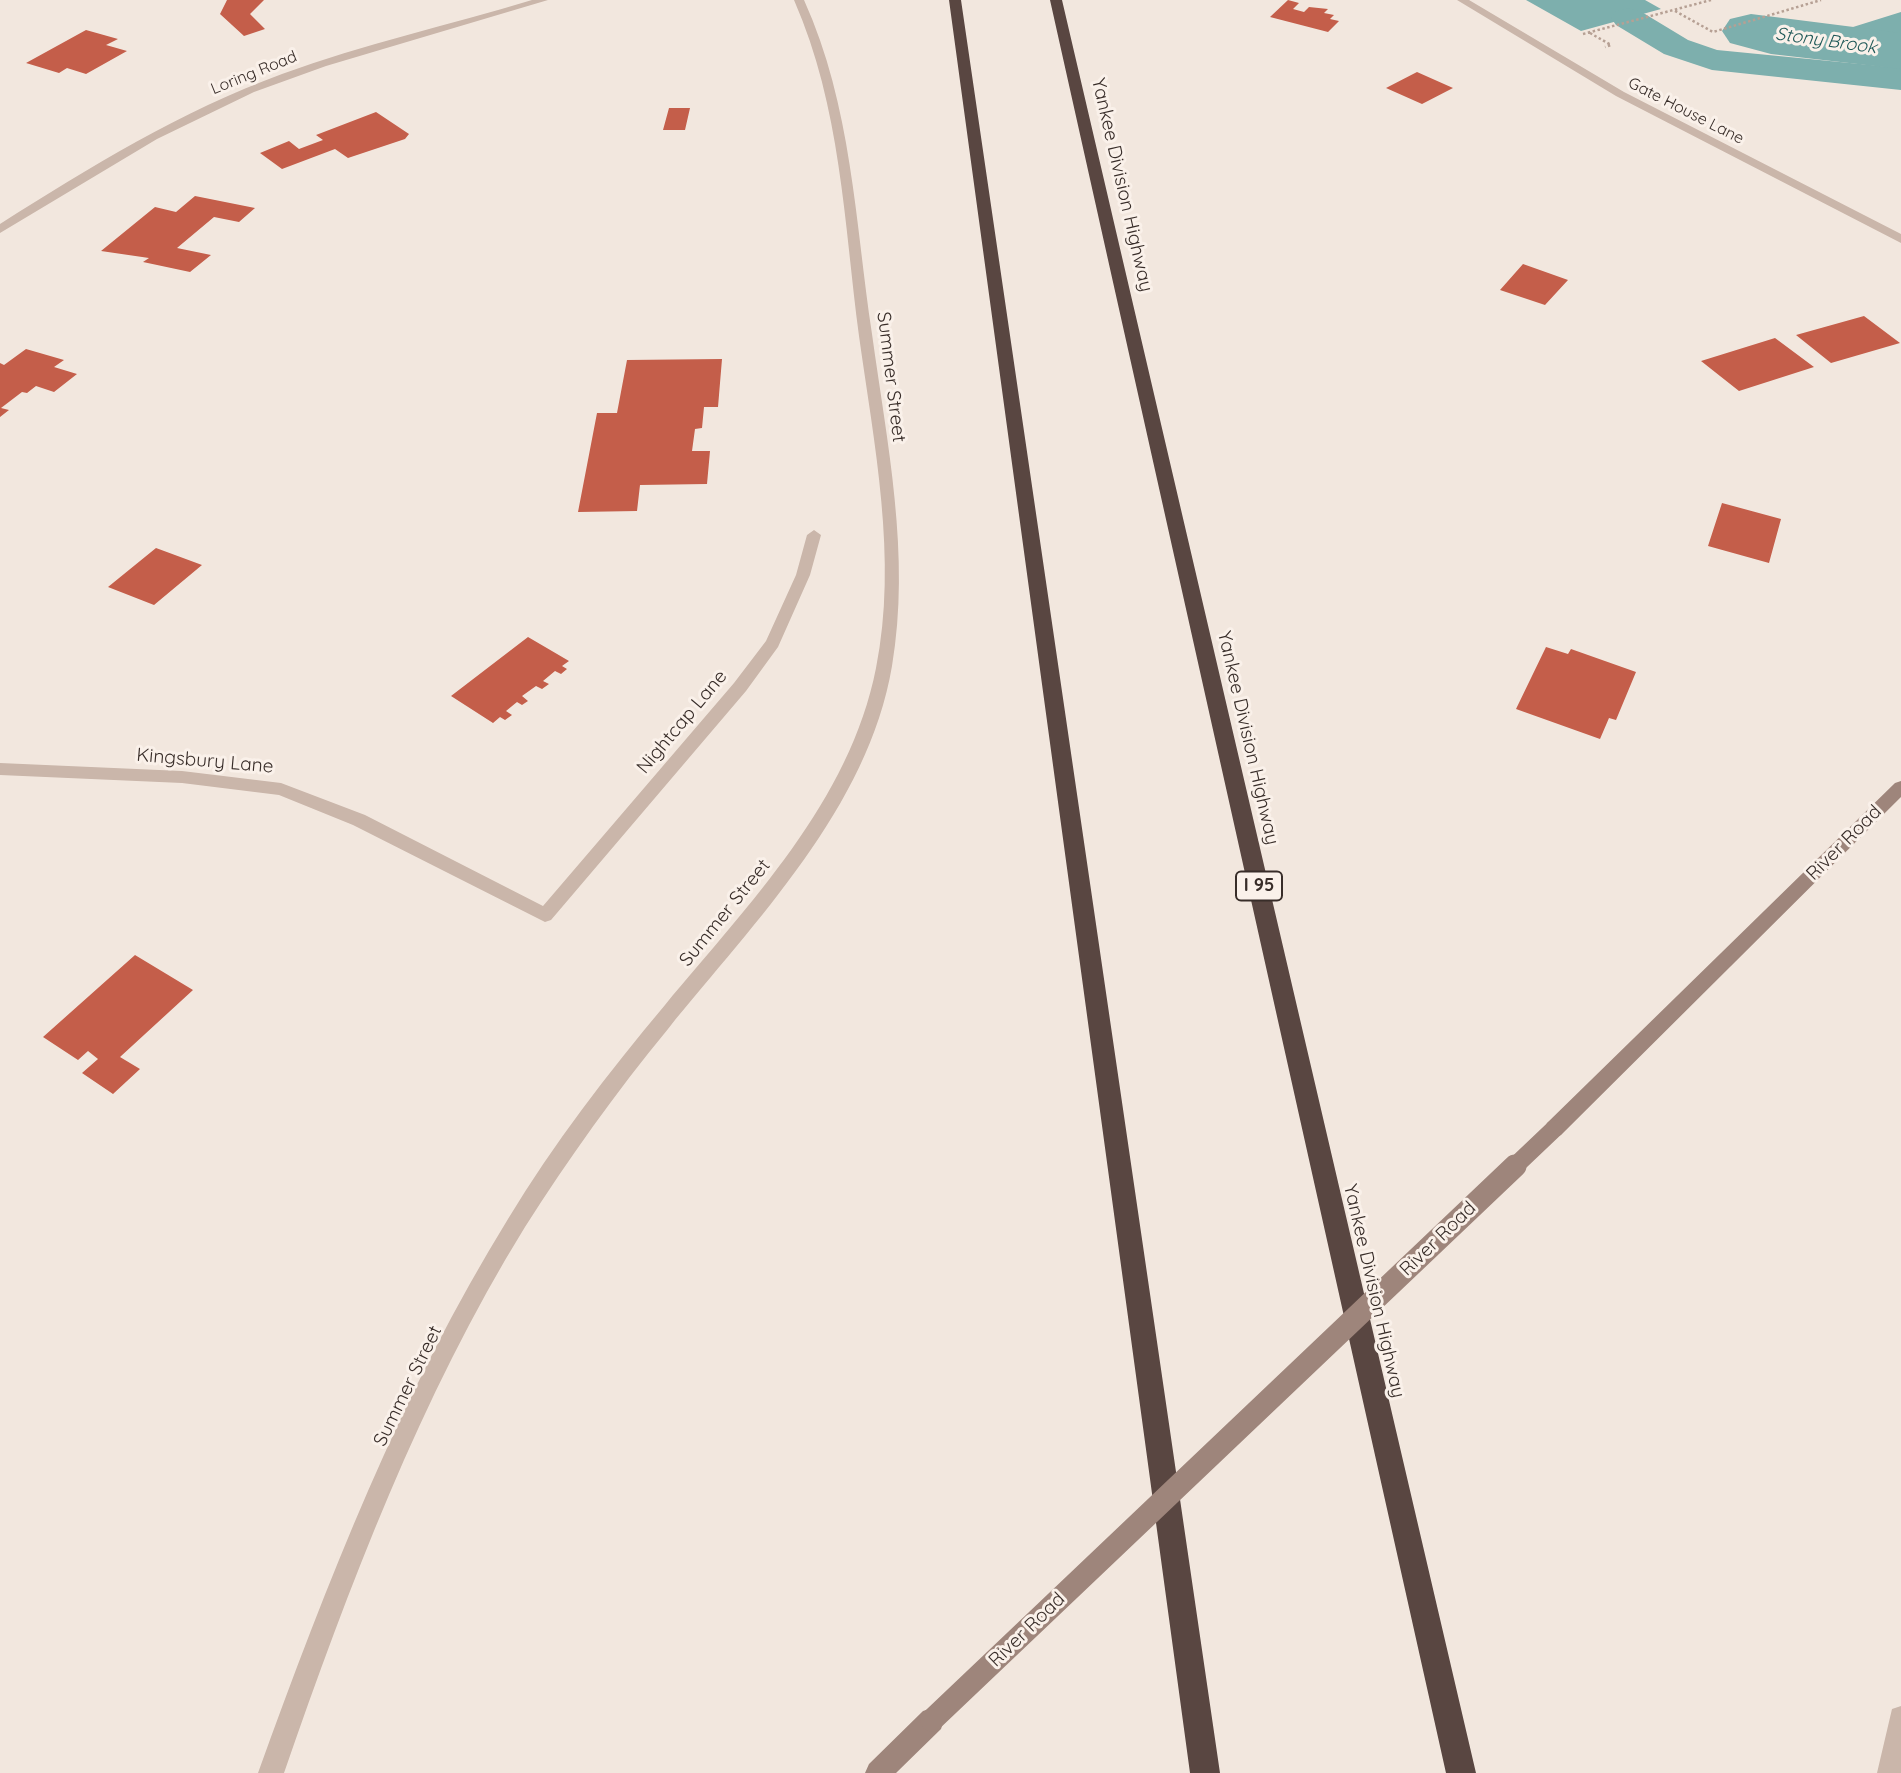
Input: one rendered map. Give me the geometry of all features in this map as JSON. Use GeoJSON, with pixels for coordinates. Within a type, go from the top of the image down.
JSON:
{"type":"FeatureCollection","features":[{"type":"Feature","properties":{"kind":"highway"},"geometry":{"type":"LineString","coordinates":[[955,0],[1205,1773]]}},
{"type":"Feature","properties":{"kind":"highway","name":"Yankee Division Highway"},"geometry":{"type":"LineString","coordinates":[[1056,0],[1461,1773]]}},
{"type":"Feature","properties":{"kind":"main road","name":"River Road"},"geometry":{"type":"LineString","coordinates":[[878,1773],[1554,1129],[1901,787]]}},
{"type":"Feature","properties":{"kind":"street","name":"Loring Road"},"geometry":{"type":"LineString","coordinates":[[0,229],[118,156],[249,90],[383,44],[543,0]]}},
{"type":"Feature","properties":{"kind":"street","name":"Summer Street"},"geometry":{"type":"LineString","coordinates":[[271,1773],[328,1615],[406,1435],[443,1357],[520,1219],[600,1100],[802,850],[852,762],[874,710],[884,659],[891,596],[886,506],[839,129],[820,52],[799,0]]}},
{"type":"Feature","properties":{"kind":"street","name":"Gate House Lane"},"geometry":{"type":"LineString","coordinates":[[1462,0],[1620,94],[1901,239]]}},
{"type":"Feature","properties":{"kind":"street","name":"Nightcap Lane"},"geometry":{"type":"LineString","coordinates":[[545,915],[732,697],[772,643],[803,575],[814,535]]}},
{"type":"Feature","properties":{"kind":"street","name":"Kingsbury Lane"},"geometry":{"type":"LineString","coordinates":[[0,769],[181,777],[281,789],[359,820],[545,915]]}},
{"type":"Feature","properties":{"kind":"street"},"geometry":{"type":"LineString","coordinates":[[1890,1773],[1901,1718]]}},
{"type":"Feature","properties":{"kind":"path"},"geometry":{"type":"LineString","coordinates":[[1597,30],[1711,0]]}},
{"type":"Feature","properties":{"kind":"path"},"geometry":{"type":"LineString","coordinates":[[1674,10],[1713,32],[1821,0]]}},
{"type":"Feature","properties":{"kind":"path"},"geometry":{"type":"LineString","coordinates":[[1589,32],[1606,42]]}},
{"type":"Feature","properties":{"kind":"water"},"geometry":{"type":"Polygon","coordinates":[[[1526,0],[1645,0],[1661,9],[1581,31],[1526,0]]]}},
{"type":"Feature","properties":{"kind":"water"},"geometry":{"type":"Polygon","coordinates":[[[1901,12],[1901,61],[1816,50],[1837,32],[1901,12]]]}},
{"type":"Feature","properties":{"kind":"building"},"geometry":{"type":"Polygon","coordinates":[[[227,0],[264,0],[250,14],[265,29],[244,36],[220,14],[227,0]]]}},
{"type":"Feature","properties":{"kind":"building"},"geometry":{"type":"Polygon","coordinates":[[[1288,0],[1299,3],[1293,9],[1304,12],[1309,7],[1328,9],[1324,13],[1334,15],[1330,19],[1339,21],[1328,32],[1270,17],[1288,0]]]}},
{"type":"Feature","properties":{"kind":"building"},"geometry":{"type":"Polygon","coordinates":[[[86,30],[118,39],[106,45],[127,51],[86,74],[67,68],[59,73],[26,63],[86,30]]]}},
{"type":"Feature","properties":{"kind":"building"},"geometry":{"type":"Polygon","coordinates":[[[1417,72],[1453,88],[1422,104],[1386,88],[1417,72]]]}},
{"type":"Feature","properties":{"kind":"building"},"geometry":{"type":"Polygon","coordinates":[[[669,108],[690,108],[685,130],[663,130],[669,108]]]}},
{"type":"Feature","properties":{"kind":"building"},"geometry":{"type":"Polygon","coordinates":[[[376,112],[409,134],[405,139],[348,158],[335,149],[282,169],[260,153],[289,141],[299,149],[323,140],[316,135],[376,112]]]}},
{"type":"Feature","properties":{"kind":"building"},"geometry":{"type":"Polygon","coordinates":[[[195,196],[255,208],[239,222],[214,217],[177,248],[211,255],[190,272],[143,262],[149,258],[101,251],[155,207],[176,212],[195,196]]]}},
{"type":"Feature","properties":{"kind":"building"},"geometry":{"type":"Polygon","coordinates":[[[1523,264],[1568,280],[1545,305],[1500,290],[1523,264]]]}},
{"type":"Feature","properties":{"kind":"building"},"geometry":{"type":"Polygon","coordinates":[[[1864,316],[1900,343],[1831,363],[1796,335],[1864,316]]]}},
{"type":"Feature","properties":{"kind":"building"},"geometry":{"type":"Polygon","coordinates":[[[1775,338],[1814,367],[1739,391],[1701,361],[1775,338]]]}},
{"type":"Feature","properties":{"kind":"building"},"geometry":{"type":"Polygon","coordinates":[[[26,349],[64,360],[54,367],[77,374],[54,392],[36,386],[27,393],[22,392],[1,408],[9,410],[0,417],[0,363],[4,365],[26,349]]]}},
{"type":"Feature","properties":{"kind":"building"},"geometry":{"type":"Polygon","coordinates":[[[722,359],[718,407],[704,407],[702,428],[695,429],[692,451],[710,451],[707,484],[640,485],[637,511],[578,512],[597,413],[617,413],[627,360],[722,359]]]}},
{"type":"Feature","properties":{"kind":"building"},"geometry":{"type":"Polygon","coordinates":[[[1722,503],[1781,519],[1769,563],[1708,546],[1722,503]]]}},
{"type":"Feature","properties":{"kind":"building"},"geometry":{"type":"Polygon","coordinates":[[[156,548],[202,565],[154,605],[108,587],[156,548]]]}},
{"type":"Feature","properties":{"kind":"building"},"geometry":{"type":"Polygon","coordinates":[[[528,637],[569,661],[562,666],[567,669],[561,674],[555,671],[543,681],[549,684],[542,689],[536,686],[522,696],[528,701],[522,705],[517,702],[506,711],[512,715],[505,720],[500,717],[493,723],[451,696],[528,637]]]}},
{"type":"Feature","properties":{"kind":"building"},"geometry":{"type":"Polygon","coordinates":[[[1546,647],[1568,654],[1571,649],[1636,672],[1616,720],[1609,718],[1600,739],[1516,709],[1546,647]]]}},
{"type":"Feature","properties":{"kind":"building"},"geometry":{"type":"Polygon","coordinates":[[[135,955],[193,990],[120,1057],[140,1069],[113,1094],[82,1073],[98,1059],[88,1051],[78,1060],[43,1037],[135,955]]]}},
{"type":"Feature","properties":{"kind":"waterway"},"geometry":{"type":"LineString","coordinates":[[1628,18],[1676,47],[1712,60],[1901,79]]}},
{"type":"Feature","properties":{"kind":"waterway","name":"Stony Brook"},"geometry":{"type":"LineString","coordinates":[[1751,31],[1771,36],[1901,51]]}}]}
